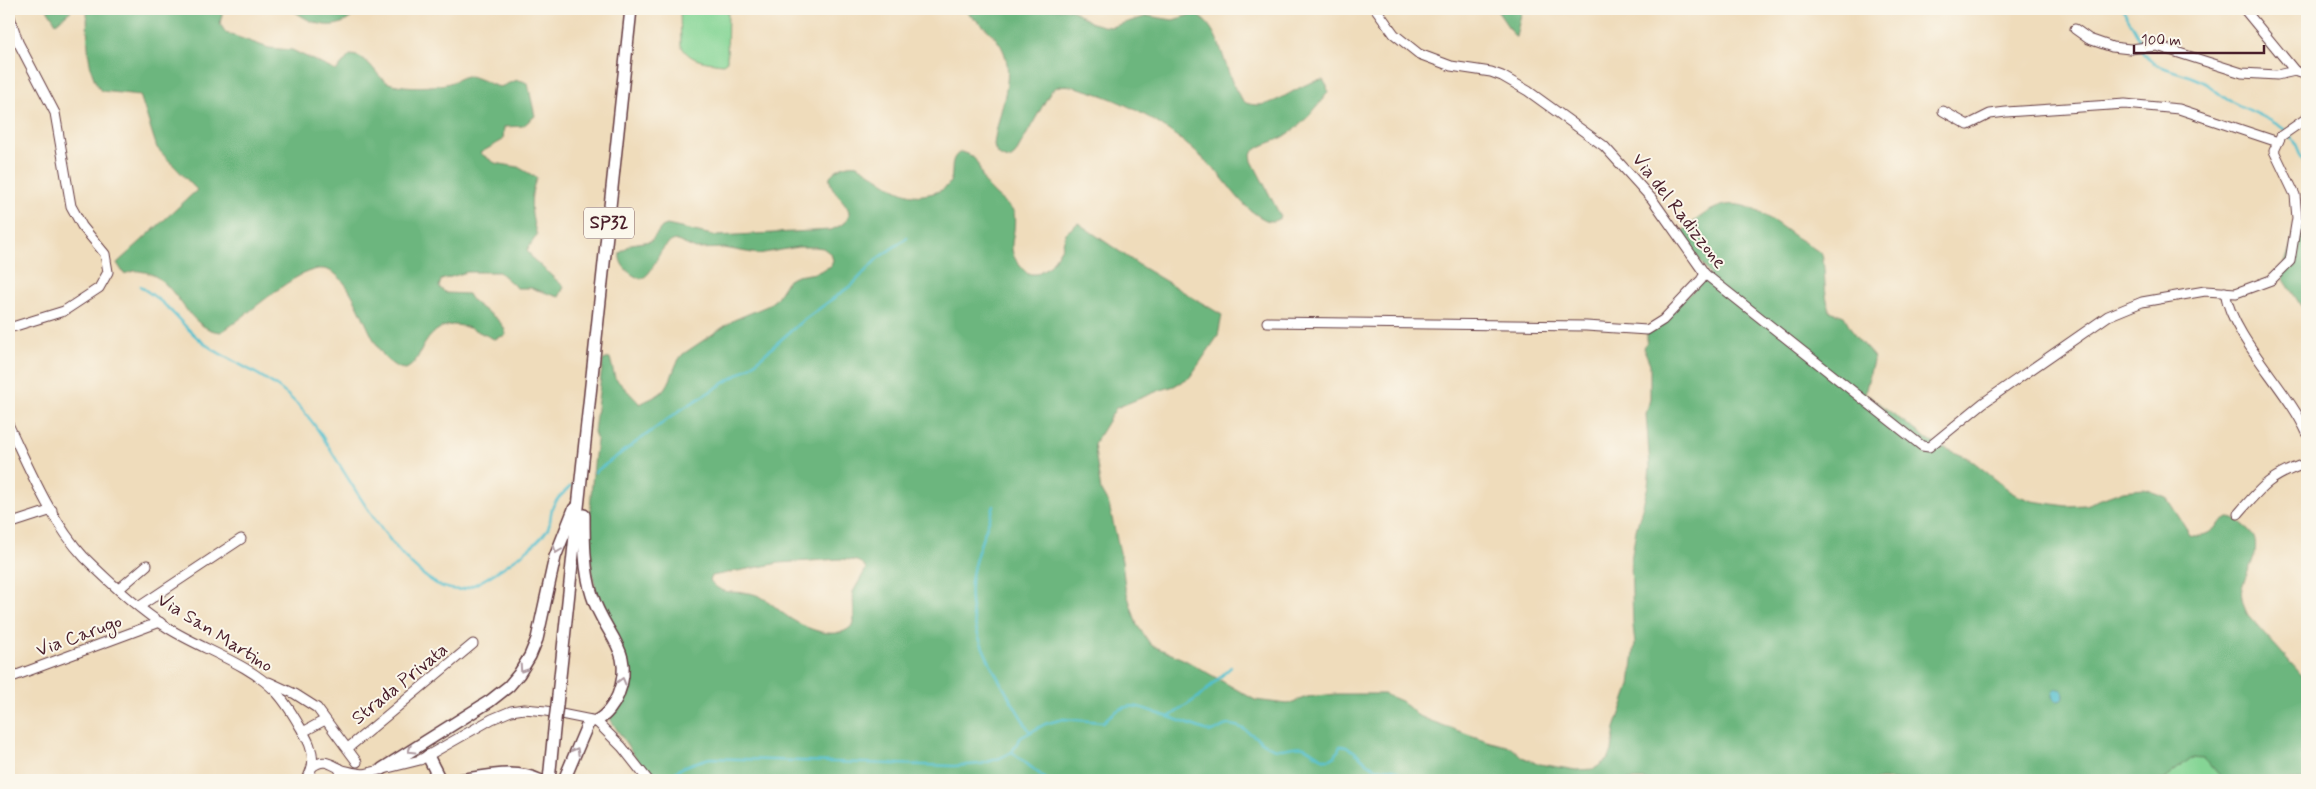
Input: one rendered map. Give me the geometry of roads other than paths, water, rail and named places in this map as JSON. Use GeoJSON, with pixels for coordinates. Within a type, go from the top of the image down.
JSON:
{"type":"FeatureCollection","features":[{"type":"Feature","properties":{"kind":"main road","name":"SP32"},"geometry":{"type":"LineString","coordinates":[[549,780],[631,9]]}},
{"type":"Feature","properties":{"kind":"main road"},"geometry":{"type":"LineString","coordinates":[[564,780],[592,721],[605,715],[616,700],[625,668],[622,655],[595,605],[587,574],[584,512],[591,447],[586,438]]}},
{"type":"Feature","properties":{"kind":"main road"},"geometry":{"type":"LineString","coordinates":[[382,769],[493,698],[519,674],[537,639],[555,557],[580,488]]}},
{"type":"Feature","properties":{"kind":"main road"},"geometry":{"type":"LineString","coordinates":[[428,756],[440,780]]}},
{"type":"Feature","properties":{"kind":"main road"},"geometry":{"type":"LineString","coordinates":[[458,780],[510,774],[526,775],[539,780]]}},
{"type":"Feature","properties":{"kind":"street","name":"Via del Radizzone"},"geometry":{"type":"LineString","coordinates":[[1376,9],[1394,34],[1419,54],[1451,66],[1491,72],[1502,76],[1528,91],[1604,146],[1652,199],[1705,274],[1922,446],[1929,447],[1983,403],[2108,316],[2142,302],[2205,291],[2225,292]]}},
{"type":"Feature","properties":{"kind":"street"},"geometry":{"type":"LineString","coordinates":[[2244,9],[2295,71]]}},
{"type":"Feature","properties":{"kind":"street"},"geometry":{"type":"LineString","coordinates":[[9,14],[18,42],[55,113],[71,206],[82,226],[105,254],[108,262],[108,272],[99,288],[64,311],[9,328]]}},
{"type":"Feature","properties":{"kind":"street"},"geometry":{"type":"LineString","coordinates":[[2075,29],[2089,39],[2112,47],[2130,49],[2157,46],[2242,73],[2277,75],[2295,71],[2307,75]]}},
{"type":"Feature","properties":{"kind":"street"},"geometry":{"type":"LineString","coordinates":[[1943,111],[1968,125],[1990,114],[2125,104],[2180,109],[2280,139]]}},
{"type":"Feature","properties":{"kind":"street"},"geometry":{"type":"LineString","coordinates":[[2307,118],[2280,139],[2274,151],[2295,195],[2297,218],[2290,261],[2271,280],[2236,293],[2225,292],[2227,305],[2237,324],[2290,401],[2307,433]]}},
{"type":"Feature","properties":{"kind":"street"},"geometry":{"type":"LineString","coordinates":[[1267,322],[1586,326],[1647,330],[1663,320],[1705,274]]}},
{"type":"Feature","properties":{"kind":"street","name":"Via San Martino"},"geometry":{"type":"LineString","coordinates":[[9,426],[52,510],[78,550],[119,589],[160,622],[260,679],[283,700],[311,748],[312,767]]}},
{"type":"Feature","properties":{"kind":"street"},"geometry":{"type":"LineString","coordinates":[[2238,514],[2265,483],[2286,470],[2307,463]]}},
{"type":"Feature","properties":{"kind":"street"},"geometry":{"type":"LineString","coordinates":[[9,524],[52,510]]}},
{"type":"Feature","properties":{"kind":"street"},"geometry":{"type":"LineString","coordinates":[[140,606],[241,539]]}},
{"type":"Feature","properties":{"kind":"street"},"geometry":{"type":"LineString","coordinates":[[119,589],[148,565]]}},
{"type":"Feature","properties":{"kind":"street","name":"Via Carugo"},"geometry":{"type":"LineString","coordinates":[[9,678],[160,622]]}},
{"type":"Feature","properties":{"kind":"street","name":"Strada Privata"},"geometry":{"type":"LineString","coordinates":[[348,748],[473,644]]}},
{"type":"Feature","properties":{"kind":"street"},"geometry":{"type":"LineString","coordinates":[[260,679],[295,694],[317,708],[357,762]]}},
{"type":"Feature","properties":{"kind":"street"},"geometry":{"type":"LineString","coordinates":[[351,780],[364,774],[406,764],[428,756],[487,722],[517,710],[546,711],[592,721],[622,747],[648,780]]}},
{"type":"Feature","properties":{"kind":"street"},"geometry":{"type":"LineString","coordinates":[[303,732],[325,720]]}},
{"type":"Feature","properties":{"kind":"street","name":"Via San Martino"},"geometry":{"type":"LineString","coordinates":[[311,748],[328,762],[339,768],[364,774]]}},
{"type":"Feature","properties":{"kind":"street"},"geometry":{"type":"LineString","coordinates":[[307,780],[312,767],[320,762],[328,762]]}},
{"type":"Feature","properties":{"kind":"street"},"geometry":{"type":"LineString","coordinates":[[339,768],[343,780]]}},
{"type":"Feature","properties":{"kind":"water"},"geometry":{"type":"Polygon","coordinates":[[[2056,689],[2060,689],[2064,695],[2060,701],[2056,701],[2052,697],[2052,693],[2056,689]]]}},
{"type":"Feature","properties":{"kind":"waterway"},"geometry":{"type":"LineString","coordinates":[[2123,9],[2139,38],[2140,45]]}},
{"type":"Feature","properties":{"kind":"waterway"},"geometry":{"type":"LineString","coordinates":[[2141,50],[2146,57],[2161,67],[2197,79],[2227,99],[2266,118],[2285,130]]}},
{"type":"Feature","properties":{"kind":"waterway"},"geometry":{"type":"LineString","coordinates":[[2289,134],[2295,142],[2307,170]]}},
{"type":"Feature","properties":{"kind":"waterway"},"geometry":{"type":"LineString","coordinates":[[595,472],[682,409],[750,367],[801,322],[853,284],[878,258],[907,238]]}},
{"type":"Feature","properties":{"kind":"waterway"},"geometry":{"type":"LineString","coordinates":[[140,286],[164,304],[205,344],[283,391],[309,418],[320,433],[381,529],[402,554],[423,574],[443,587],[463,589],[472,586],[523,553],[543,535],[549,526],[553,506],[571,486]]}},
{"type":"Feature","properties":{"kind":"waterway"},"geometry":{"type":"LineString","coordinates":[[994,506],[975,563],[971,582],[974,622],[989,661],[1030,732]]}},
{"type":"Feature","properties":{"kind":"waterway"},"geometry":{"type":"LineString","coordinates":[[1231,667],[1200,696],[1169,717],[1211,732],[1226,725],[1234,725],[1273,748],[1280,749],[1300,746],[1324,759],[1333,758],[1340,746],[1350,748],[1373,767],[1393,769],[1410,780]]}},
{"type":"Feature","properties":{"kind":"waterway"},"geometry":{"type":"LineString","coordinates":[[668,780],[681,768],[710,758],[954,766],[981,764],[1012,752],[1020,738],[1045,724],[1063,719],[1103,722],[1120,709],[1134,706],[1169,717]]}},
{"type":"Feature","properties":{"kind":"waterway"},"geometry":{"type":"LineString","coordinates":[[1012,752],[1047,780]]}}]}
